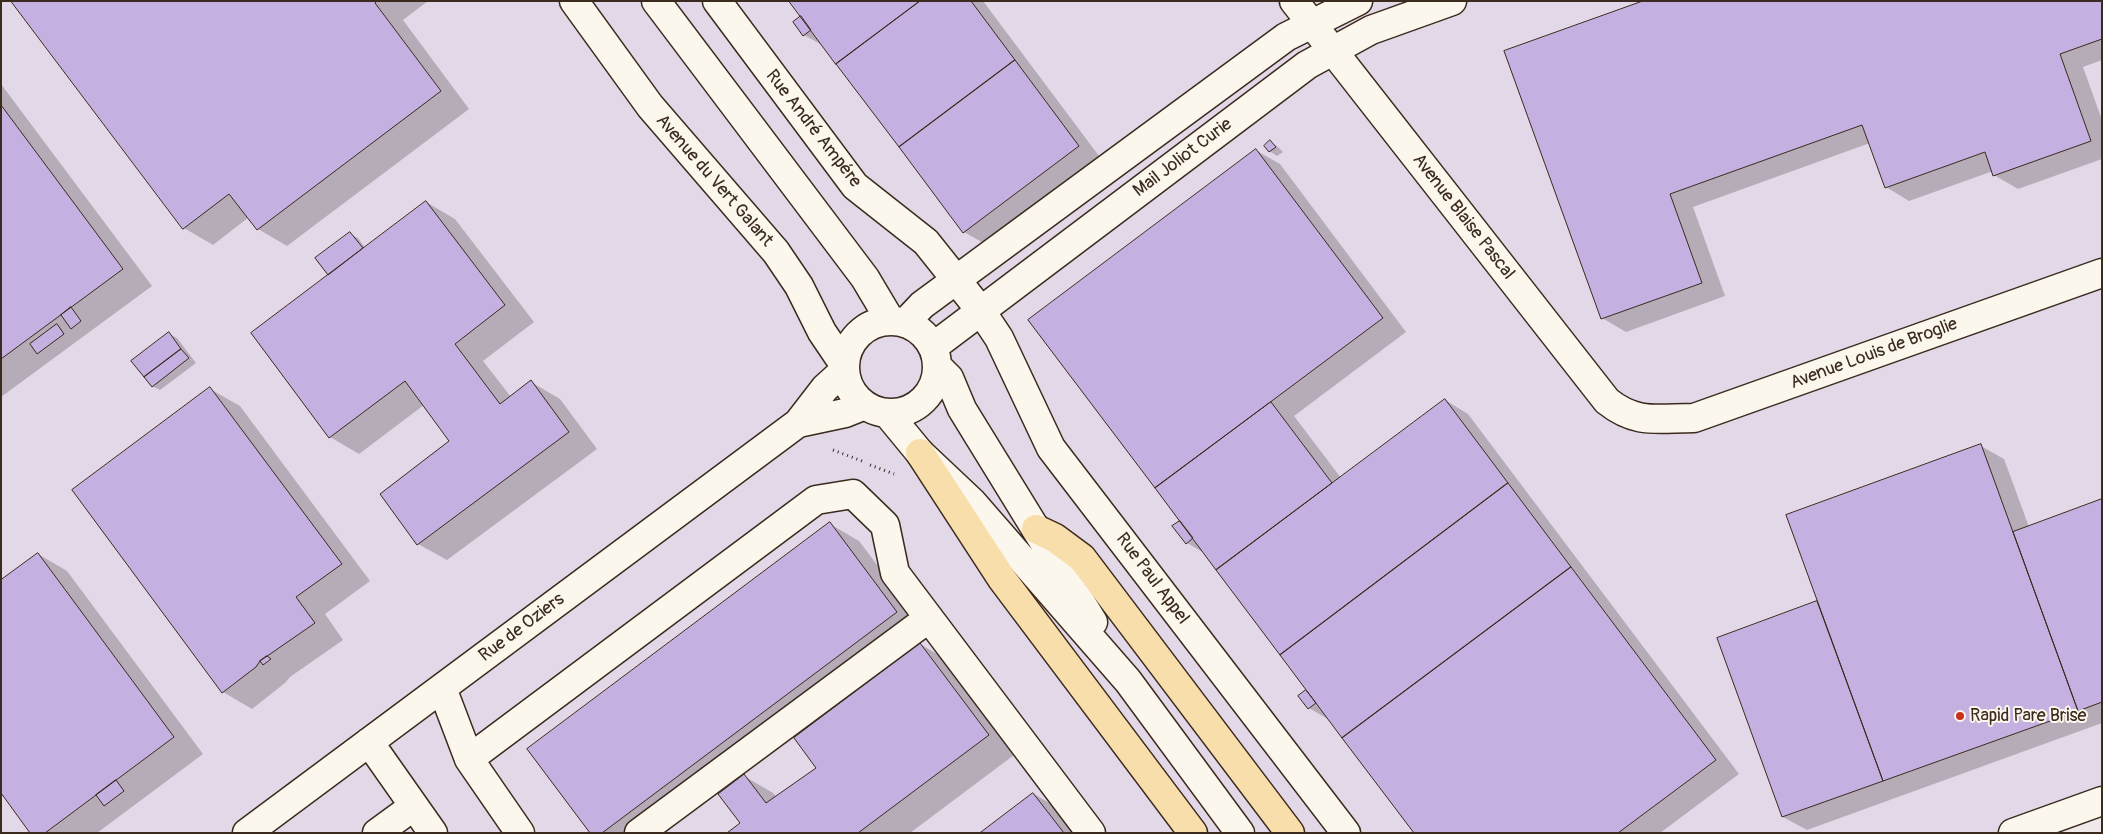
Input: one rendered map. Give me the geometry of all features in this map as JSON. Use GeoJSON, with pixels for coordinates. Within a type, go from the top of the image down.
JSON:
{"type":"FeatureCollection","features":[{"type":"Feature","properties":{"kind":"highway"},"geometry":{"type":"LineString","coordinates":[[920,453],[1002,579],[1194,833]]}},
{"type":"Feature","properties":{"kind":"highway"},"geometry":{"type":"LineString","coordinates":[[1036,529],[1069,548],[1090,567],[1290,833]]}},
{"type":"Feature","properties":{"kind":"street","name":"Avenue du Vert Galant"},"geometry":{"type":"LineString","coordinates":[[574,1],[650,106],[776,252],[798,286],[822,332],[845,368]]}},
{"type":"Feature","properties":{"kind":"street"},"geometry":{"type":"LineString","coordinates":[[656,1],[898,322]]}},
{"type":"Feature","properties":{"kind":"street","name":"Rue André Ampére"},"geometry":{"type":"LineString","coordinates":[[717,1],[855,186],[911,228],[937,253],[981,311]]}},
{"type":"Feature","properties":{"kind":"street","name":"Avenue Blaise Pascal"},"geometry":{"type":"LineString","coordinates":[[1294,1],[1607,401],[1622,413],[1643,419]]}},
{"type":"Feature","properties":{"kind":"street","name":"Mail Joliot Curie"},"geometry":{"type":"LineString","coordinates":[[898,322],[958,280],[1286,37],[1310,23],[1358,1]]}},
{"type":"Feature","properties":{"kind":"street","name":"Mail Joliot Curie"},"geometry":{"type":"LineString","coordinates":[[935,356],[981,311],[1307,65],[1371,30],[1452,1]]}},
{"type":"Feature","properties":{"kind":"street","name":"Avenue Louis de Broglie"},"geometry":{"type":"LineString","coordinates":[[1643,419],[1694,418],[2102,273]]}},
{"type":"Feature","properties":{"kind":"street","name":"Rue Paul Appel"},"geometry":{"type":"LineString","coordinates":[[981,311],[999,338],[1052,448],[1346,833]]}},
{"type":"Feature","properties":{"kind":"street"},"geometry":{"type":"LineString","coordinates":[[1128,681],[962,409],[949,378],[922,332],[898,322],[873,324],[858,334],[848,348],[845,368],[852,392],[876,409],[972,502],[1128,681],[1240,833]]}},
{"type":"Feature","properties":{"kind":"street"},"geometry":{"type":"LineString","coordinates":[[876,409],[902,411],[923,401],[935,381],[935,356]]}},
{"type":"Feature","properties":{"kind":"street","name":"Rue de Oziers"},"geometry":{"type":"LineString","coordinates":[[247,833],[798,423],[845,368]]}},
{"type":"Feature","properties":{"kind":"street","name":"Rue de Oziers"},"geometry":{"type":"LineString","coordinates":[[798,423],[876,409]]}},
{"type":"Feature","properties":{"kind":"street"},"geometry":{"type":"LineString","coordinates":[[469,759],[816,500],[854,494],[885,525],[895,573],[1091,833]]}},
{"type":"Feature","properties":{"kind":"street"},"geometry":{"type":"LineString","coordinates":[[639,833],[929,618]]}},
{"type":"Feature","properties":{"kind":"street"},"geometry":{"type":"LineString","coordinates":[[442,688],[469,759],[520,833]]}},
{"type":"Feature","properties":{"kind":"street"},"geometry":{"type":"LineString","coordinates":[[369,742],[433,833]]}},
{"type":"Feature","properties":{"kind":"street"},"geometry":{"type":"LineString","coordinates":[[2014,833],[2102,800]]}},
{"type":"Feature","properties":{"kind":"street"},"geometry":{"type":"LineString","coordinates":[[377,833],[414,806]]}},
{"type":"Feature","properties":{"kind":"shaded area"},"geometry":{"type":"Polygon","coordinates":[[[1,1],[2102,1],[2102,808],[2036,833],[1,833],[1,1]]]}},
{"type":"Feature","properties":{"kind":"building"},"geometry":{"type":"Polygon","coordinates":[[[11,1],[377,1],[375,3],[441,91],[257,230],[229,194],[183,229],[11,1]]]}},
{"type":"Feature","properties":{"kind":"building"},"geometry":{"type":"Polygon","coordinates":[[[789,1],[920,1],[836,64],[789,1]]]}},
{"type":"Feature","properties":{"kind":"building"},"geometry":{"type":"Polygon","coordinates":[[[920,1],[971,1],[1015,60],[899,147],[836,64],[920,1]]]}},
{"type":"Feature","properties":{"kind":"building"},"geometry":{"type":"Polygon","coordinates":[[[1643,1],[2102,1],[2102,39],[2060,54],[2091,141],[1993,176],[1985,152],[1885,188],[1862,125],[1670,194],[1702,283],[1601,319],[1504,51],[1643,1]]]}},
{"type":"Feature","properties":{"kind":"building"},"geometry":{"type":"Polygon","coordinates":[[[801,16],[811,30],[803,36],[793,22],[801,16]]]}},
{"type":"Feature","properties":{"kind":"building"},"geometry":{"type":"Polygon","coordinates":[[[1015,60],[1079,146],[963,233],[899,147],[1015,60]]]}},
{"type":"Feature","properties":{"kind":"building"},"geometry":{"type":"Polygon","coordinates":[[[1,105],[123,269],[1,359],[1,105]]]}},
{"type":"Feature","properties":{"kind":"building"},"geometry":{"type":"Polygon","coordinates":[[[1270,140],[1276,147],[1269,152],[1264,146],[1270,140]]]}},
{"type":"Feature","properties":{"kind":"building"},"geometry":{"type":"Polygon","coordinates":[[[1256,149],[1383,318],[1155,488],[1028,320],[1256,149]]]}},
{"type":"Feature","properties":{"kind":"building"},"geometry":{"type":"Polygon","coordinates":[[[426,201],[505,305],[455,344],[500,404],[531,380],[569,432],[417,545],[380,494],[449,441],[405,381],[329,438],[251,333],[426,201]]]}},
{"type":"Feature","properties":{"kind":"building"},"geometry":{"type":"Polygon","coordinates":[[[350,232],[363,248],[328,275],[315,258],[350,232]]]}},
{"type":"Feature","properties":{"kind":"building"},"geometry":{"type":"Polygon","coordinates":[[[71,307],[81,321],[71,329],[61,315],[71,307]]]}},
{"type":"Feature","properties":{"kind":"building"},"geometry":{"type":"Polygon","coordinates":[[[57,324],[64,334],[37,354],[30,344],[57,324]]]}},
{"type":"Feature","properties":{"kind":"building"},"geometry":{"type":"Polygon","coordinates":[[[169,332],[181,349],[144,377],[131,361],[169,332]]]}},
{"type":"Feature","properties":{"kind":"building"},"geometry":{"type":"Polygon","coordinates":[[[181,349],[189,358],[152,387],[144,377],[181,349]]]}},
{"type":"Feature","properties":{"kind":"building"},"geometry":{"type":"Polygon","coordinates":[[[210,387],[342,564],[296,597],[315,623],[260,661],[256,667],[222,693],[72,490],[210,387]]]}},
{"type":"Feature","properties":{"kind":"building"},"geometry":{"type":"Polygon","coordinates":[[[1445,399],[1508,483],[1280,655],[1216,570],[1445,399]]]}},
{"type":"Feature","properties":{"kind":"building"},"geometry":{"type":"Polygon","coordinates":[[[1271,402],[1332,483],[1216,570],[1155,488],[1271,402]]]}},
{"type":"Feature","properties":{"kind":"building"},"geometry":{"type":"Polygon","coordinates":[[[1981,444],[2078,711],[1883,781],[1786,515],[1981,444]]]}},
{"type":"Feature","properties":{"kind":"building"},"geometry":{"type":"Polygon","coordinates":[[[1508,483],[1571,567],[1342,738],[1280,655],[1508,483]]]}},
{"type":"Feature","properties":{"kind":"building"},"geometry":{"type":"Polygon","coordinates":[[[2102,499],[2102,702],[2078,711],[2013,532],[2102,499]]]}},
{"type":"Feature","properties":{"kind":"building"},"geometry":{"type":"Polygon","coordinates":[[[1180,521],[1193,538],[1186,544],[1172,526],[1180,521]]]}},
{"type":"Feature","properties":{"kind":"building"},"geometry":{"type":"Polygon","coordinates":[[[830,522],[897,612],[602,833],[590,833],[527,749],[830,522]]]}},
{"type":"Feature","properties":{"kind":"building"},"geometry":{"type":"Polygon","coordinates":[[[38,553],[174,737],[45,833],[30,833],[1,793],[1,580],[38,553]]]}},
{"type":"Feature","properties":{"kind":"building"},"geometry":{"type":"Polygon","coordinates":[[[1571,567],[1716,760],[1618,833],[1414,833],[1342,738],[1571,567]]]}},
{"type":"Feature","properties":{"kind":"building"},"geometry":{"type":"Polygon","coordinates":[[[1817,601],[1883,781],[1782,817],[1717,638],[1817,601]]]}},
{"type":"Feature","properties":{"kind":"building"},"geometry":{"type":"Polygon","coordinates":[[[920,643],[989,735],[858,833],[727,833],[740,823],[718,794],[744,774],[766,803],[816,768],[794,738],[920,643]]]}},
{"type":"Feature","properties":{"kind":"building"},"geometry":{"type":"Polygon","coordinates":[[[267,656],[271,659],[263,665],[260,661],[267,656]]]}},
{"type":"Feature","properties":{"kind":"building"},"geometry":{"type":"Polygon","coordinates":[[[1306,690],[1316,703],[1308,709],[1298,696],[1306,690]]]}},
{"type":"Feature","properties":{"kind":"building"},"geometry":{"type":"Polygon","coordinates":[[[116,780],[124,791],[104,806],[96,795],[116,780]]]}},
{"type":"Feature","properties":{"kind":"building"},"geometry":{"type":"Polygon","coordinates":[[[1033,793],[1064,833],[980,833],[1033,793]]]}},
{"type":"Feature","properties":{"kind":"place","name":"Rapid Pare Brise"},"geometry":{"type":"Point","coordinates":[1960,716]}}]}
